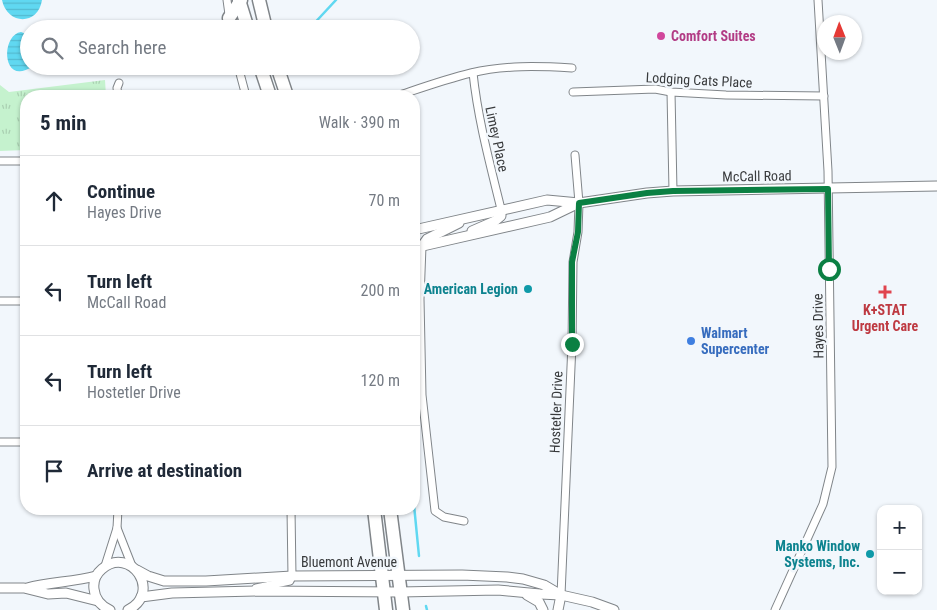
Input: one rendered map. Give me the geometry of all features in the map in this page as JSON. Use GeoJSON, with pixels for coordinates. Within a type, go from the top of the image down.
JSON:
{"type":"FeatureCollection","features":[{"type":"Feature","properties":{"kind":"highway"},"geometry":{"type":"LineString","coordinates":[[259,0],[264,20]]}},
{"type":"Feature","properties":{"kind":"highway"},"geometry":{"type":"LineString","coordinates":[[231,20],[237,1]]}},
{"type":"Feature","properties":{"kind":"highway"},"geometry":{"type":"LineString","coordinates":[[237,1],[244,20]]}},
{"type":"Feature","properties":{"kind":"highway"},"geometry":{"type":"LineString","coordinates":[[263,75],[268,90]]}},
{"type":"Feature","properties":{"kind":"highway"},"geometry":{"type":"LineString","coordinates":[[280,75],[285,90]]}},
{"type":"Feature","properties":{"kind":"highway"},"geometry":{"type":"LineString","coordinates":[[375,515],[386,610]]}},
{"type":"Feature","properties":{"kind":"highway"},"geometry":{"type":"LineString","coordinates":[[391,515],[402,610]]}},
{"type":"Feature","properties":{"kind":"main road","name":"McCall Road"},"geometry":{"type":"LineString","coordinates":[[420,247],[550,217],[579,203],[647,193],[937,186]]}},
{"type":"Feature","properties":{"kind":"main road","name":"McCall Road"},"geometry":{"type":"LineString","coordinates":[[420,229],[547,200],[579,203]]}},
{"type":"Feature","properties":{"kind":"main road"},"geometry":{"type":"LineString","coordinates":[[463,236],[484,224],[495,221],[501,216],[501,209]]}},
{"type":"Feature","properties":{"kind":"main road"},"geometry":{"type":"LineString","coordinates":[[420,245],[427,239],[467,218]]}},
{"type":"Feature","properties":{"kind":"main road","name":"Bluemont Avenue"},"geometry":{"type":"LineString","coordinates":[[105,566],[120,562],[148,576],[164,581],[292,576],[462,575],[523,579],[544,584],[561,595]]}},
{"type":"Feature","properties":{"kind":"main road"},"geometry":{"type":"LineString","coordinates":[[98,601],[94,588],[96,576],[105,566]]}},
{"type":"Feature","properties":{"kind":"main road"},"geometry":{"type":"LineString","coordinates":[[131,609],[141,597],[143,586],[142,580],[134,568]]}},
{"type":"Feature","properties":{"kind":"main road"},"geometry":{"type":"LineString","coordinates":[[0,588],[24,588],[50,582],[71,582],[96,576]]}},
{"type":"Feature","properties":{"kind":"main road"},"geometry":{"type":"LineString","coordinates":[[24,588],[48,594],[66,593],[98,601],[108,610]]}},
{"type":"Feature","properties":{"kind":"main road"},"geometry":{"type":"LineString","coordinates":[[515,590],[539,602],[543,610]]}},
{"type":"Feature","properties":{"kind":"main road","name":"Bluemont Avenue"},"geometry":{"type":"LineString","coordinates":[[141,597],[172,593],[244,591],[400,592],[515,590],[561,595],[592,602],[614,610]]}},
{"type":"Feature","properties":{"kind":"main road","name":"Hostetler Drive"},"geometry":{"type":"LineString","coordinates":[[558,610],[561,595]]}},
{"type":"Feature","properties":{"kind":"street","name":"Hayes Drive"},"geometry":{"type":"LineString","coordinates":[[775,610],[823,504],[832,467],[828,189],[818,0]]}},
{"type":"Feature","properties":{"kind":"street"},"geometry":{"type":"LineString","coordinates":[[417,90],[473,73],[506,68],[540,66],[572,68]]}},
{"type":"Feature","properties":{"kind":"street","name":"Limey Place"},"geometry":{"type":"LineString","coordinates":[[473,73],[477,109],[501,209]]}},
{"type":"Feature","properties":{"kind":"street"},"geometry":{"type":"LineString","coordinates":[[240,75],[244,90]]}},
{"type":"Feature","properties":{"kind":"street"},"geometry":{"type":"LineString","coordinates":[[117,90],[119,84]]}},
{"type":"Feature","properties":{"kind":"street","name":"Lodging Cats Place"},"geometry":{"type":"LineString","coordinates":[[573,92],[655,89],[671,92],[726,95],[824,96]]}},
{"type":"Feature","properties":{"kind":"street"},"geometry":{"type":"LineString","coordinates":[[671,92],[673,191]]}},
{"type":"Feature","properties":{"kind":"street","name":"Hostetler Drive"},"geometry":{"type":"LineString","coordinates":[[561,595],[572,344],[572,262],[578,232],[579,203],[575,155]]}},
{"type":"Feature","properties":{"kind":"street"},"geometry":{"type":"LineString","coordinates":[[0,162],[20,161]]}},
{"type":"Feature","properties":{"kind":"street"},"geometry":{"type":"LineString","coordinates":[[420,299],[422,394],[435,511],[444,517],[464,521]]}},
{"type":"Feature","properties":{"kind":"street"},"geometry":{"type":"LineString","coordinates":[[0,302],[20,301]]}},
{"type":"Feature","properties":{"kind":"street"},"geometry":{"type":"LineString","coordinates":[[0,442],[20,442]]}},
{"type":"Feature","properties":{"kind":"street"},"geometry":{"type":"LineString","coordinates":[[105,566],[117,528],[118,515]]}},
{"type":"Feature","properties":{"kind":"street"},"geometry":{"type":"LineString","coordinates":[[244,591],[290,581],[292,576],[290,515]]}},
{"type":"Feature","properties":{"kind":"street"},"geometry":{"type":"LineString","coordinates":[[117,528],[134,568]]}},
{"type":"Feature","properties":{"kind":"green space"},"geometry":{"type":"Polygon","coordinates":[[[105,80],[106,90],[25,90],[105,80]]]}},
{"type":"Feature","properties":{"kind":"green space"},"geometry":{"type":"Polygon","coordinates":[[[0,85],[9,92],[20,91],[20,150],[0,151],[0,85]]]}},
{"type":"Feature","properties":{"kind":"water"},"geometry":{"type":"Polygon","coordinates":[[[2,0],[42,0],[35,14],[29,18],[22,19],[10,14],[2,0]]]}},
{"type":"Feature","properties":{"kind":"water"},"geometry":{"type":"Polygon","coordinates":[[[20,32],[20,71],[15,70],[10,66],[8,58],[7,50],[14,35],[20,32]]]}},
{"type":"Feature","properties":{"kind":"waterway"},"geometry":{"type":"LineString","coordinates":[[317,20],[336,0]]}},
{"type":"Feature","properties":{"kind":"waterway"},"geometry":{"type":"LineString","coordinates":[[415,515],[419,556]]}},
{"type":"Feature","properties":{"kind":"waterway"},"geometry":{"type":"LineString","coordinates":[[426,606],[427,610]]}},
{"type":"Feature","properties":{"kind":"place","name":"Comfort Suites"},"geometry":{"type":"Point","coordinates":[661,36]}},
{"type":"Feature","properties":{"kind":"place","name":"American Legion"},"geometry":{"type":"Point","coordinates":[528,289]}},
{"type":"Feature","properties":{"kind":"place","name":"K+STAT Urgent Care"},"geometry":{"type":"Point","coordinates":[885,292]}},
{"type":"Feature","properties":{"kind":"place","name":"Walmart Supercenter"},"geometry":{"type":"Point","coordinates":[691,341]}},
{"type":"Feature","properties":{"kind":"place","name":"Manko Window Systems, Inc."},"geometry":{"type":"Point","coordinates":[870,554]}},
{"type":"Feature","properties":{"kind":"route"},"geometry":{"type":"LineString","coordinates":[[572,344],[572,262],[578,232],[579,203],[673,191],[828,189],[829,269]]}}]}
